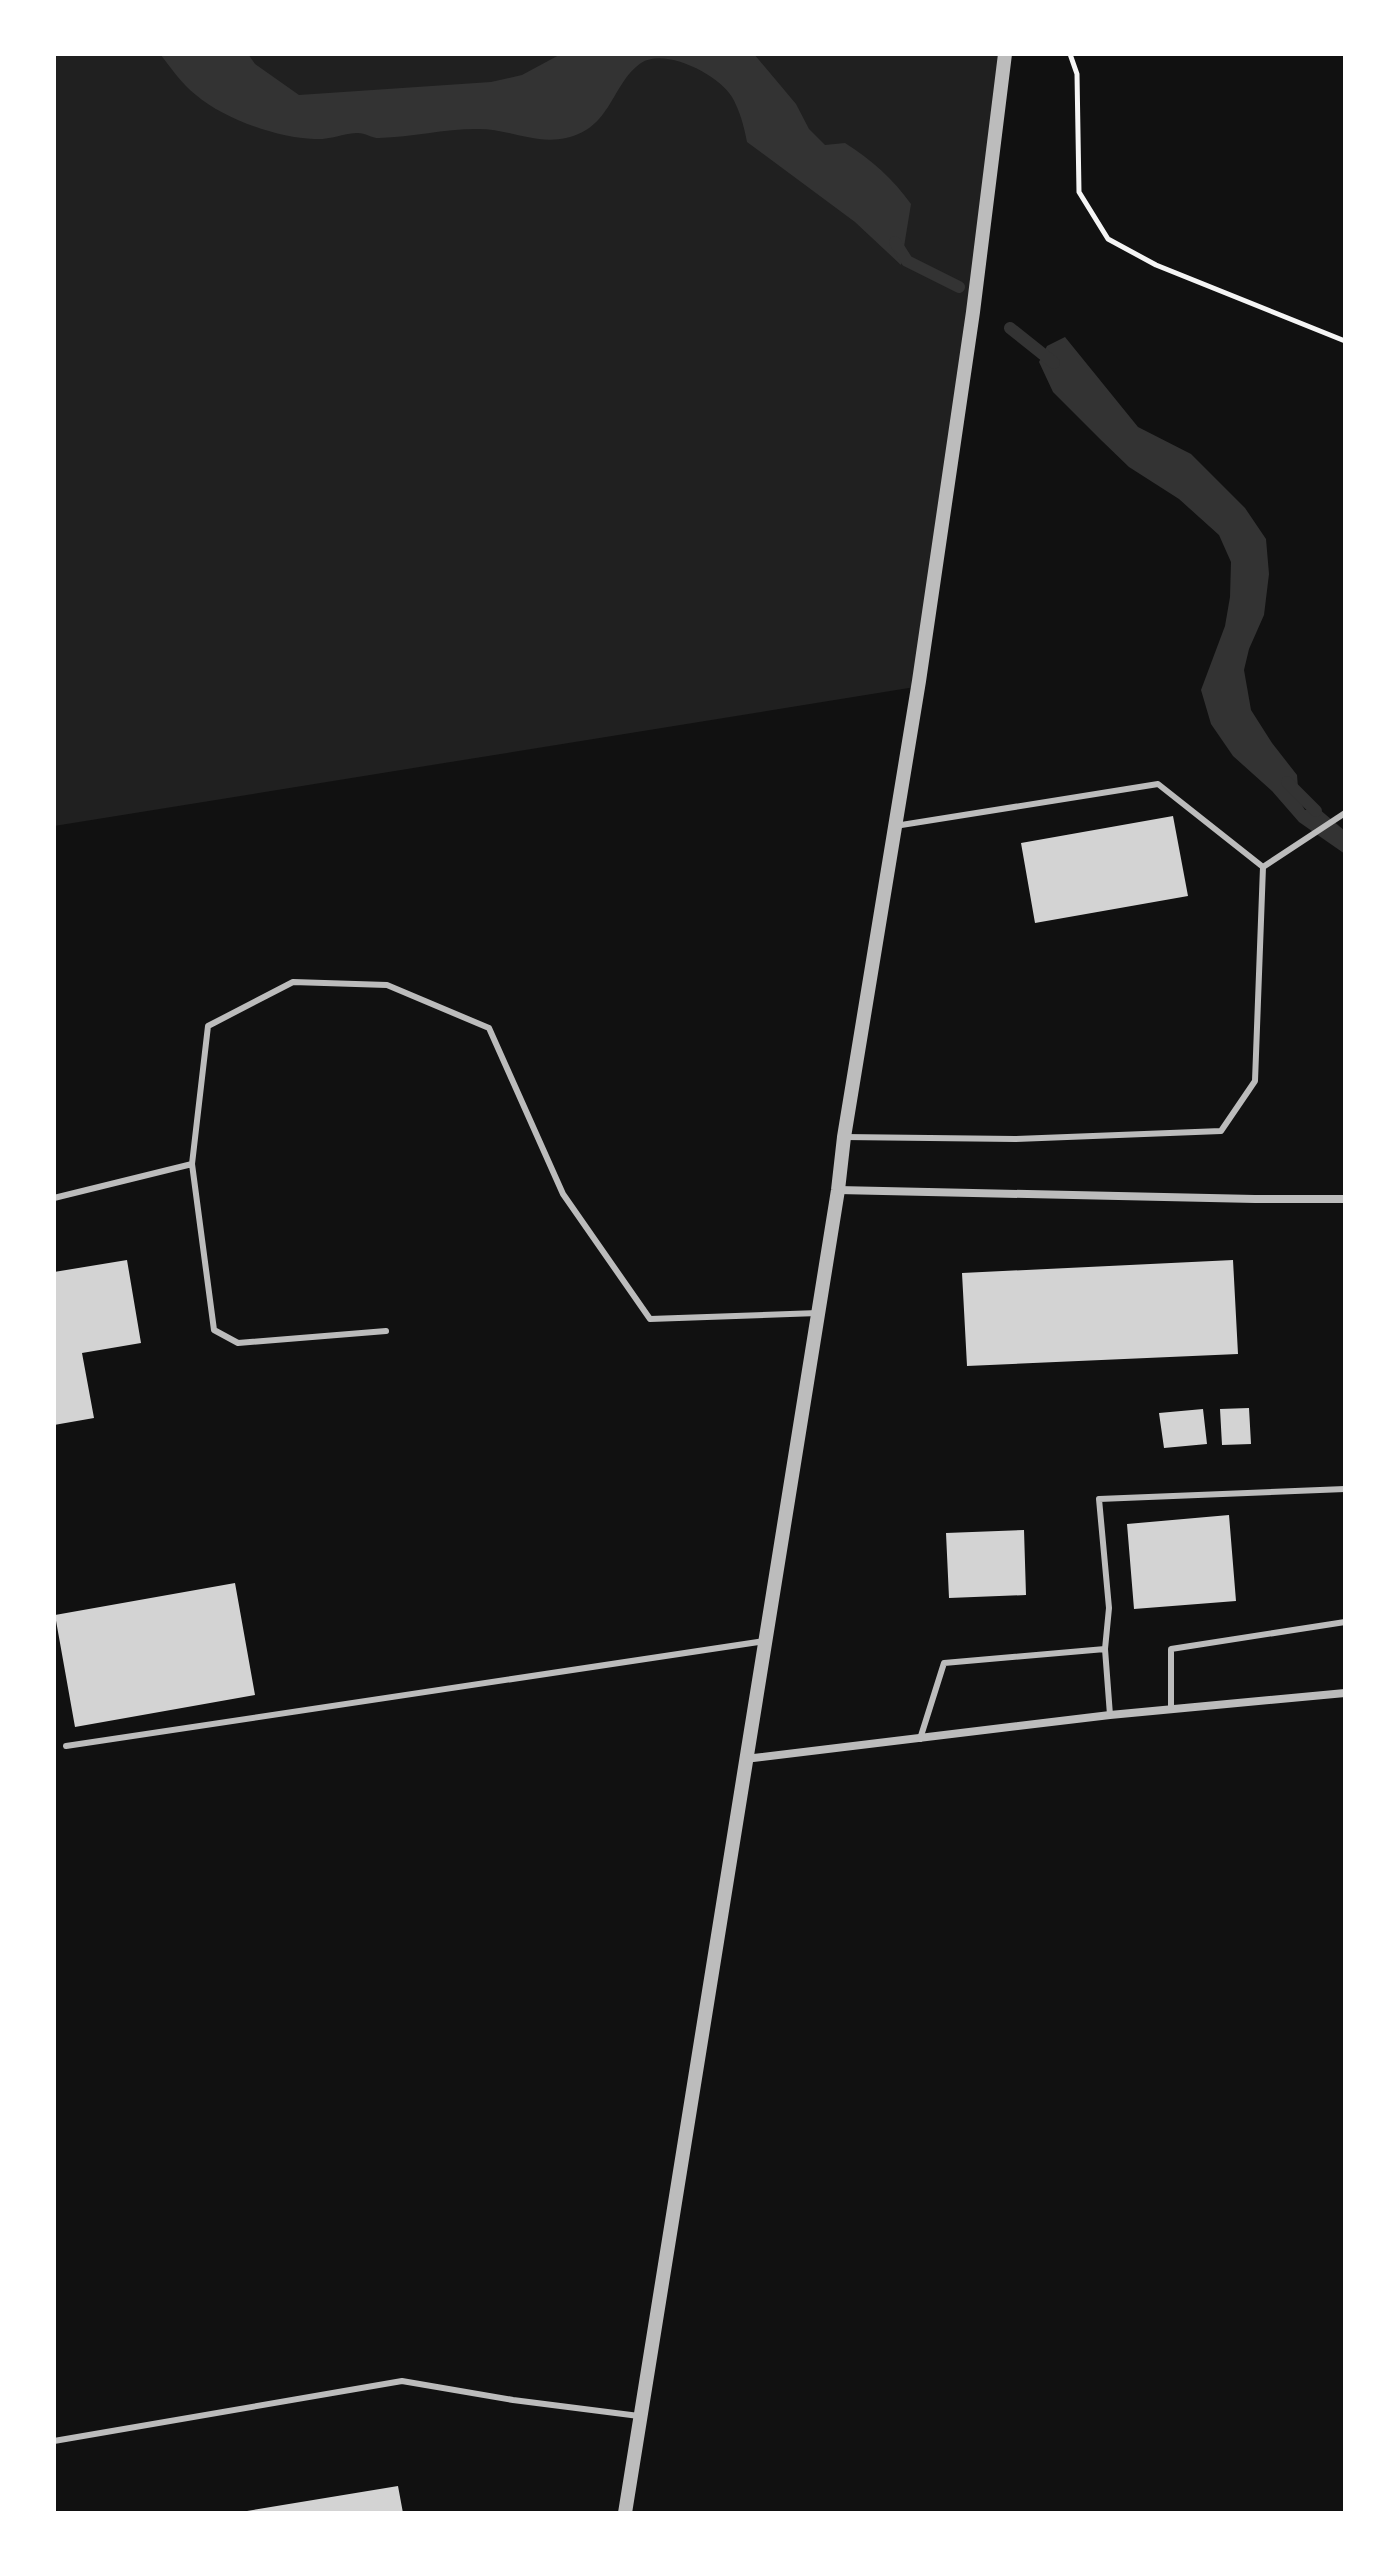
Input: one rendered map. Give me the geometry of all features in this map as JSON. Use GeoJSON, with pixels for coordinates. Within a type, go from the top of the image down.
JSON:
{"type":"FeatureCollection","features":[{"type":"Feature","properties":{"kind":"street"},"geometry":{"type":"LineString","coordinates":[[625,2513],[919,681],[973,312],[1005,54]]}},
{"type":"Feature","properties":{"kind":"street"},"geometry":{"type":"LineString","coordinates":[[838,1190],[1345,1199]]}},
{"type":"Feature","properties":{"kind":"street"},"geometry":{"type":"LineString","coordinates":[[745,1759],[1110,1715],[1345,1693]]}},
{"type":"Feature","properties":{"kind":"lane"},"geometry":{"type":"LineString","coordinates":[[894,826],[1158,784],[1263,867]]}},
{"type":"Feature","properties":{"kind":"lane"},"geometry":{"type":"LineString","coordinates":[[1263,867],[1345,813]]}},
{"type":"Feature","properties":{"kind":"lane"},"geometry":{"type":"LineString","coordinates":[[844,1137],[1015,1139],[1221,1131],[1255,1081],[1263,867]]}},
{"type":"Feature","properties":{"kind":"lane"},"geometry":{"type":"LineString","coordinates":[[386,1331],[238,1343],[214,1330],[192,1164],[208,1026],[293,982],[387,985],[489,1028],[563,1194],[650,1319],[818,1313]]}},
{"type":"Feature","properties":{"kind":"lane"},"geometry":{"type":"LineString","coordinates":[[54,1198],[192,1164]]}},
{"type":"Feature","properties":{"kind":"lane"},"geometry":{"type":"LineString","coordinates":[[1110,1715],[1105,1649],[1109,1608],[1099,1499],[1345,1489]]}},
{"type":"Feature","properties":{"kind":"lane"},"geometry":{"type":"LineString","coordinates":[[1171,1709],[1171,1649],[1345,1622]]}},
{"type":"Feature","properties":{"kind":"lane"},"geometry":{"type":"LineString","coordinates":[[66,1746],[765,1641]]}},
{"type":"Feature","properties":{"kind":"lane"},"geometry":{"type":"LineString","coordinates":[[920,1739],[944,1663],[1105,1649]]}},
{"type":"Feature","properties":{"kind":"lane"},"geometry":{"type":"LineString","coordinates":[[54,2441],[402,2381],[513,2400],[639,2416]]}},
{"type":"Feature","properties":{"kind":"path"},"geometry":{"type":"LineString","coordinates":[[1070,54],[1077,74],[1079,192],[1108,239],[1156,265],[1345,341]]}},
{"type":"Feature","properties":{"kind":"shaded area"},"geometry":{"type":"Polygon","coordinates":[[[54,54],[1006,54],[915,687],[54,826],[54,54]]]}},
{"type":"Feature","properties":{"kind":"shaded area"},"geometry":{"type":"Polygon","coordinates":[[[160,54],[248,54],[255,64],[299,95],[491,82],[522,75],[561,54],[754,54],[796,104],[809,129],[825,145],[845,143],[855,149],[889,178],[911,204],[901,265],[855,222],[747,142],[732,97],[704,72],[677,61],[664,58],[641,63],[623,82],[593,125],[566,138],[532,138],[476,129],[379,138],[356,133],[314,139],[268,131],[221,112],[191,91],[160,54]]]}},
{"type":"Feature","properties":{"kind":"shaded area"},"geometry":{"type":"Polygon","coordinates":[[[1065,337],[1138,427],[1191,454],[1245,508],[1266,539],[1269,574],[1264,615],[1249,649],[1244,670],[1251,710],[1297,775],[1299,800],[1305,810],[1319,809],[1345,831],[1345,854],[1299,822],[1272,791],[1233,756],[1211,724],[1201,690],[1225,626],[1231,562],[1219,535],[1179,499],[1129,467],[1053,392],[1039,362],[1047,346],[1065,337]]]}},
{"type":"Feature","properties":{"kind":"building"},"geometry":{"type":"Polygon","coordinates":[[[1173,816],[1188,896],[1035,923],[1021,843],[1173,816]]]}},
{"type":"Feature","properties":{"kind":"building"},"geometry":{"type":"Polygon","coordinates":[[[127,1260],[141,1343],[82,1353],[94,1418],[54,1425],[54,1272],[127,1260]]]}},
{"type":"Feature","properties":{"kind":"building"},"geometry":{"type":"Polygon","coordinates":[[[1233,1260],[1238,1354],[967,1366],[962,1273],[1233,1260]]]}},
{"type":"Feature","properties":{"kind":"building"},"geometry":{"type":"Polygon","coordinates":[[[1249,1408],[1251,1444],[1222,1445],[1220,1409],[1249,1408]]]}},
{"type":"Feature","properties":{"kind":"building"},"geometry":{"type":"Polygon","coordinates":[[[1203,1409],[1207,1444],[1164,1448],[1159,1413],[1203,1409]]]}},
{"type":"Feature","properties":{"kind":"building"},"geometry":{"type":"Polygon","coordinates":[[[1229,1515],[1236,1601],[1134,1609],[1127,1524],[1229,1515]]]}},
{"type":"Feature","properties":{"kind":"building"},"geometry":{"type":"Polygon","coordinates":[[[1024,1530],[1026,1595],[949,1598],[946,1533],[1024,1530]]]}},
{"type":"Feature","properties":{"kind":"building"},"geometry":{"type":"Polygon","coordinates":[[[235,1583],[255,1695],[75,1727],[55,1615],[235,1583]]]}},
{"type":"Feature","properties":{"kind":"building"},"geometry":{"type":"Polygon","coordinates":[[[398,2486],[403,2513],[247,2513],[247,2511],[398,2486]]]}},
{"type":"Feature","properties":{"kind":"waterway"},"geometry":{"type":"LineString","coordinates":[[895,242],[907,261],[959,287]]}},
{"type":"Feature","properties":{"kind":"waterway"},"geometry":{"type":"LineString","coordinates":[[1010,328],[1054,363]]}},
{"type":"Feature","properties":{"kind":"waterway"},"geometry":{"type":"LineString","coordinates":[[1287,782],[1316,811]]}}]}
